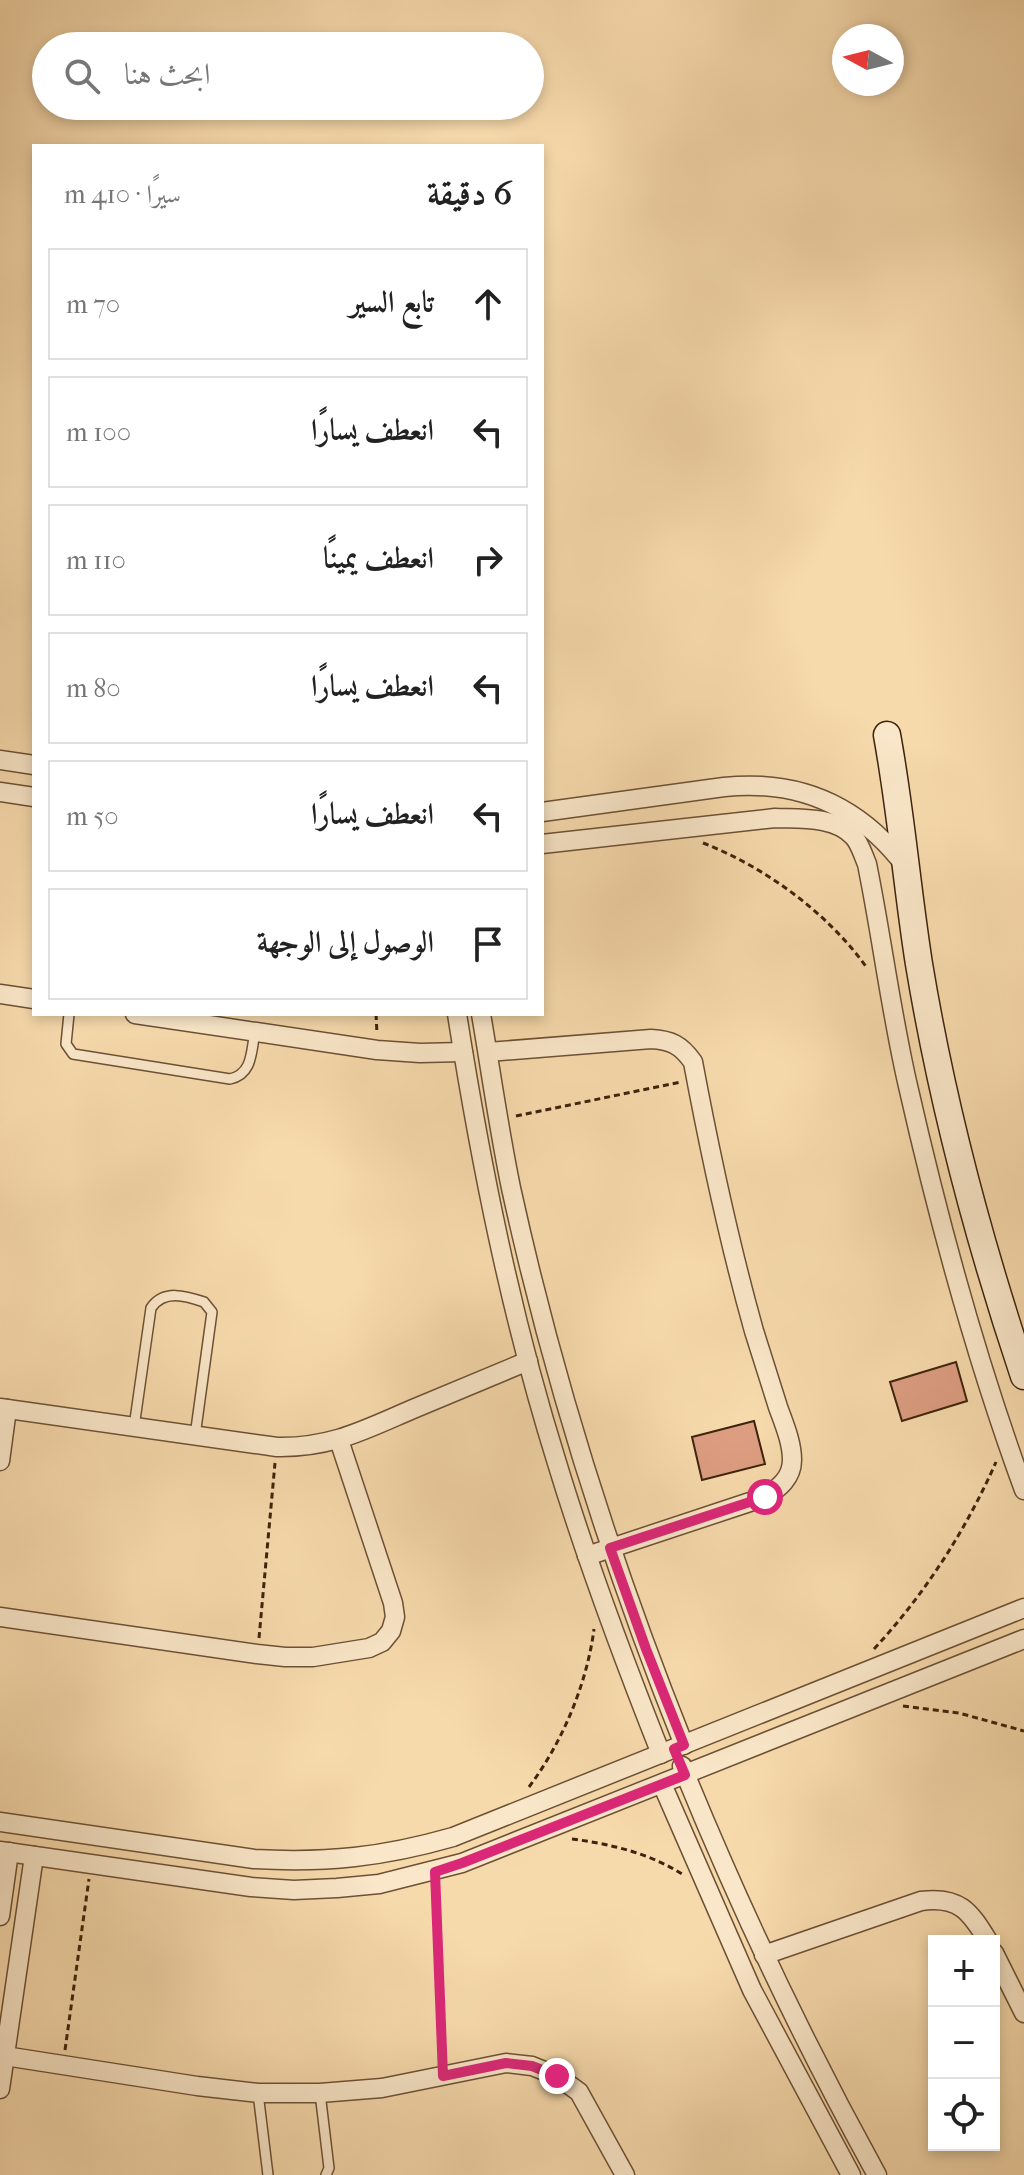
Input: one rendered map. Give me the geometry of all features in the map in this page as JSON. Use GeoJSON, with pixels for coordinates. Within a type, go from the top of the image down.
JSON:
{"type":"FeatureCollection","features":[{"type":"Feature","properties":{"kind":"street"},"geometry":{"type":"LineString","coordinates":[[887,735],[920,964],[944,1087],[976,1215],[1024,1376]]}},
{"type":"Feature","properties":{"kind":"street"},"geometry":{"type":"LineString","coordinates":[[0,760],[32,765]]}},
{"type":"Feature","properties":{"kind":"street"},"geometry":{"type":"LineString","coordinates":[[544,812],[724,787],[786,788],[826,800],[854,816],[879,835],[906,868]]}},
{"type":"Feature","properties":{"kind":"street"},"geometry":{"type":"LineString","coordinates":[[0,792],[32,797]]}},
{"type":"Feature","properties":{"kind":"street"},"geometry":{"type":"LineString","coordinates":[[544,844],[775,818],[810,819],[841,826],[856,838],[867,864],[908,1085],[942,1222],[974,1344],[1024,1490]]}},
{"type":"Feature","properties":{"kind":"street"},"geometry":{"type":"LineString","coordinates":[[0,994],[32,999]]}},
{"type":"Feature","properties":{"kind":"street"},"geometry":{"type":"LineString","coordinates":[[148,1016],[377,1050],[464,1059],[651,1039],[668,1040],[683,1048],[693,1062],[735,1262],[763,1361],[790,1440],[793,1462],[788,1477],[765,1497],[587,1556]]}},
{"type":"Feature","properties":{"kind":"street"},"geometry":{"type":"LineString","coordinates":[[457,1016],[481,1159],[528,1361],[556,1461],[623,1658],[673,1749],[775,1979],[877,2175]]}},
{"type":"Feature","properties":{"kind":"street"},"geometry":{"type":"LineString","coordinates":[[481,1016],[511,1185],[551,1355],[579,1454],[646,1649],[673,1749]]}},
{"type":"Feature","properties":{"kind":"street"},"geometry":{"type":"LineString","coordinates":[[0,1461],[3,1408],[277,1447],[319,1445],[339,1440],[528,1361]]}},
{"type":"Feature","properties":{"kind":"street"},"geometry":{"type":"LineString","coordinates":[[0,1617],[285,1657],[341,1654],[382,1642],[391,1631],[395,1617],[393,1603],[339,1440]]}},
{"type":"Feature","properties":{"kind":"street"},"geometry":{"type":"LineString","coordinates":[[0,1822],[254,1859],[295,1861],[362,1857],[415,1848],[453,1837],[1024,1608]]}},
{"type":"Feature","properties":{"kind":"street"},"geometry":{"type":"LineString","coordinates":[[0,1916],[5,1852],[251,1887],[294,1890],[379,1884],[435,1872],[1024,1639]]}},
{"type":"Feature","properties":{"kind":"street"},"geometry":{"type":"LineString","coordinates":[[662,1784],[752,1990],[851,2175]]}},
{"type":"Feature","properties":{"kind":"street"},"geometry":{"type":"LineString","coordinates":[[0,2089],[34,1856]]}},
{"type":"Feature","properties":{"kind":"street"},"geometry":{"type":"LineString","coordinates":[[764,1955],[921,1901],[936,1899],[964,1908],[984,1935]]}},
{"type":"Feature","properties":{"kind":"street"},"geometry":{"type":"LineString","coordinates":[[1000,1965],[1024,2013]]}},
{"type":"Feature","properties":{"kind":"street"},"geometry":{"type":"LineString","coordinates":[[752,1990],[775,1979]]}},
{"type":"Feature","properties":{"kind":"street"},"geometry":{"type":"LineString","coordinates":[[5,2056],[258,2093],[320,2093],[382,2088],[506,2063],[532,2066],[557,2076],[579,2092],[625,2175]]}},
{"type":"Feature","properties":{"kind":"lane"},"geometry":{"type":"LineString","coordinates":[[69,1016],[66,1044],[73,1054],[230,1079],[241,1075],[249,1066],[255,1032]]}},
{"type":"Feature","properties":{"kind":"lane"},"geometry":{"type":"LineString","coordinates":[[134,1427],[151,1308],[158,1299],[170,1295],[204,1302],[212,1312],[195,1436]]}},
{"type":"Feature","properties":{"kind":"lane"},"geometry":{"type":"LineString","coordinates":[[258,2093],[268,2175]]}},
{"type":"Feature","properties":{"kind":"lane"},"geometry":{"type":"LineString","coordinates":[[320,2093],[329,2168],[326,2175]]}},
{"type":"Feature","properties":{"kind":"path"},"geometry":{"type":"LineString","coordinates":[[669,831],[714,847],[796,896],[831,927],[864,963],[891,1001]]}},
{"type":"Feature","properties":{"kind":"path"},"geometry":{"type":"LineString","coordinates":[[499,1120],[696,1079]]}},
{"type":"Feature","properties":{"kind":"path"},"geometry":{"type":"LineString","coordinates":[[868,1655],[908,1609],[944,1559],[980,1496],[1006,1440]]}},
{"type":"Feature","properties":{"kind":"path"},"geometry":{"type":"LineString","coordinates":[[257,1654],[277,1447]]}},
{"type":"Feature","properties":{"kind":"path"},"geometry":{"type":"LineString","coordinates":[[508,1814],[538,1775],[562,1732],[580,1686],[594,1626]]}},
{"type":"Feature","properties":{"kind":"path"},"geometry":{"type":"LineString","coordinates":[[892,1706],[959,1713],[1024,1731]]}},
{"type":"Feature","properties":{"kind":"path"},"geometry":{"type":"LineString","coordinates":[[564,1837],[603,1843],[640,1854],[676,1870],[709,1892]]}},
{"type":"Feature","properties":{"kind":"path"},"geometry":{"type":"LineString","coordinates":[[62,2065],[91,1864]]}},
{"type":"Feature","properties":{"kind":"path"},"geometry":{"type":"LineString","coordinates":[[435,1872],[443,2076]]}},
{"type":"Feature","properties":{"kind":"building"},"geometry":{"type":"Polygon","coordinates":[[[956,1362],[967,1401],[902,1421],[890,1382],[956,1362]]]}},
{"type":"Feature","properties":{"kind":"building"},"geometry":{"type":"Polygon","coordinates":[[[754,1421],[765,1464],[702,1480],[692,1437],[754,1421]]]}},
{"type":"Feature","properties":{"kind":"route"},"geometry":{"type":"LineString","coordinates":[[557,2076],[532,2066],[506,2063],[443,2076],[435,1872],[685,1775],[674,1749],[684,1745],[610,1548],[765,1497]]}}]}
